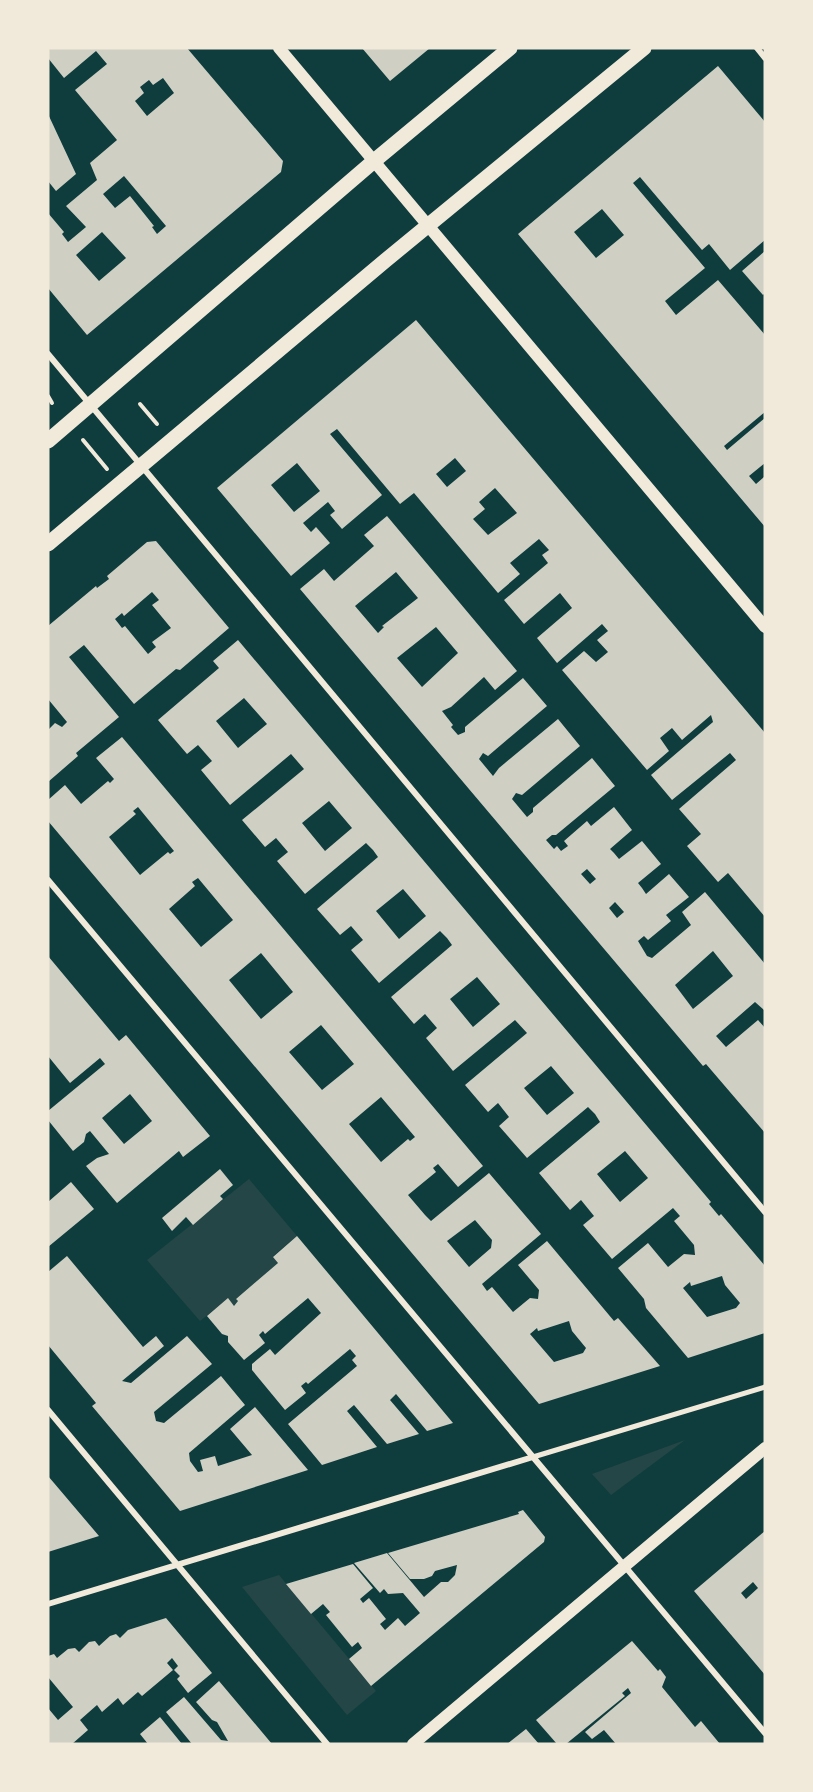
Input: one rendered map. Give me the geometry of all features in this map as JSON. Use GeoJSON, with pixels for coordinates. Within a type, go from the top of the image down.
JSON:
{"type":"FeatureCollection","features":[{"type":"Feature","properties":{"kind":"main road"},"geometry":{"type":"LineString","coordinates":[[279,48],[765,627]]}},
{"type":"Feature","properties":{"kind":"main road"},"geometry":{"type":"LineString","coordinates":[[48,441],[374,160],[510,48]]}},
{"type":"Feature","properties":{"kind":"main road"},"geometry":{"type":"LineString","coordinates":[[48,544],[644,48]]}},
{"type":"Feature","properties":{"kind":"main road"},"geometry":{"type":"LineString","coordinates":[[413,1744],[765,1448]]}},
{"type":"Feature","properties":{"kind":"street"},"geometry":{"type":"LineString","coordinates":[[757,48],[765,58]]}},
{"type":"Feature","properties":{"kind":"street"},"geometry":{"type":"LineString","coordinates":[[48,354],[765,1212]]}},
{"type":"Feature","properties":{"kind":"street"},"geometry":{"type":"LineString","coordinates":[[48,880],[765,1733]]}},
{"type":"Feature","properties":{"kind":"street"},"geometry":{"type":"LineString","coordinates":[[48,1604],[765,1387]]}},
{"type":"Feature","properties":{"kind":"street"},"geometry":{"type":"LineString","coordinates":[[48,1410],[327,1744]]}},
{"type":"Feature","properties":{"kind":"path"},"geometry":{"type":"LineString","coordinates":[[48,396],[52,403]]}},
{"type":"Feature","properties":{"kind":"path"},"geometry":{"type":"LineString","coordinates":[[140,404],[160,427]]}},
{"type":"Feature","properties":{"kind":"path"},"geometry":{"type":"LineString","coordinates":[[82,439],[110,472]]}},
{"type":"Feature","properties":{"kind":"shaded area"},"geometry":{"type":"Polygon","coordinates":[[[249,1179],[297,1236],[273,1256],[278,1263],[236,1299],[238,1301],[234,1306],[228,1299],[200,1321],[147,1260],[249,1179]]]}},
{"type":"Feature","properties":{"kind":"shaded area"},"geometry":{"type":"Polygon","coordinates":[[[685,1440],[611,1495],[592,1474],[685,1440]]]}},
{"type":"Feature","properties":{"kind":"shaded area"},"geometry":{"type":"Polygon","coordinates":[[[279,1575],[376,1691],[347,1715],[242,1587],[279,1575]]]}},
{"type":"Feature","properties":{"kind":"building"},"geometry":{"type":"Polygon","coordinates":[[[48,48],[187,48],[283,161],[281,172],[87,335],[48,288],[48,213],[64,232],[62,234],[68,242],[86,227],[66,206],[97,180],[90,163],[117,140],[75,90],[107,64],[96,51],[64,78],[48,58],[48,48]],[[163,78],[153,85],[149,80],[140,87],[144,93],[135,101],[147,116],[174,93],[163,78]],[[124,176],[103,194],[115,208],[130,196],[154,226],[152,227],[157,234],[166,226],[124,176]],[[102,232],[76,255],[99,281],[126,258],[102,232]]]}},
{"type":"Feature","properties":{"kind":"building"},"geometry":{"type":"Polygon","coordinates":[[[362,48],[430,48],[390,81],[362,48]]]}},
{"type":"Feature","properties":{"kind":"building"},"geometry":{"type":"Polygon","coordinates":[[[718,66],[765,122],[765,240],[730,270],[709,244],[702,250],[640,177],[633,183],[705,268],[665,301],[676,315],[718,280],[765,335],[765,412],[724,446],[727,450],[765,418],[765,463],[749,476],[756,484],[765,476],[765,527],[518,234],[718,66]],[[602,209],[574,232],[596,258],[624,235],[602,209]]]}},
{"type":"Feature","properties":{"kind":"building"},"geometry":{"type":"Polygon","coordinates":[[[48,114],[76,174],[56,191],[48,181],[48,114]]]}},
{"type":"Feature","properties":{"kind":"building"},"geometry":{"type":"Polygon","coordinates":[[[765,251],[765,293],[763,295],[742,271],[765,251]]]}},
{"type":"Feature","properties":{"kind":"building"},"geometry":{"type":"Polygon","coordinates":[[[416,320],[765,733],[765,917],[728,873],[718,882],[687,846],[701,834],[679,809],[736,760],[730,753],[672,800],[651,775],[713,722],[711,715],[682,740],[672,728],[660,738],[669,751],[647,770],[562,670],[584,651],[596,662],[608,652],[597,640],[608,631],[602,624],[557,663],[537,638],[572,608],[560,593],[524,624],[504,600],[548,563],[542,555],[549,550],[539,539],[510,563],[520,574],[498,593],[414,493],[400,504],[337,429],[330,434],[382,495],[342,529],[330,515],[335,511],[328,502],[303,523],[311,532],[316,527],[330,543],[291,576],[217,488],[416,320]],[[455,458],[436,474],[447,487],[466,471],[455,458]],[[297,463],[271,485],[294,512],[320,491],[297,463]],[[495,488],[479,502],[485,509],[473,519],[488,535],[517,513],[495,488]]]}},
{"type":"Feature","properties":{"kind":"building"},"geometry":{"type":"Polygon","coordinates":[[[387,516],[517,671],[495,690],[484,677],[451,707],[442,711],[458,735],[465,732],[465,727],[523,678],[547,706],[488,756],[483,753],[479,759],[493,776],[499,768],[558,719],[580,746],[522,795],[516,793],[512,799],[527,817],[533,812],[533,808],[592,758],[615,786],[556,835],[546,840],[554,849],[557,846],[561,851],[568,846],[564,841],[587,821],[591,826],[614,807],[632,830],[610,849],[619,859],[642,841],[661,864],[638,883],[646,894],[669,874],[689,897],[666,915],[671,921],[648,940],[644,936],[638,941],[647,956],[652,958],[691,925],[682,912],[705,892],[765,964],[765,1011],[755,1002],[716,1036],[726,1047],[758,1020],[765,1028],[765,1133],[706,1064],[703,1066],[300,589],[324,569],[334,581],[374,546],[364,535],[387,516]],[[396,572],[355,606],[378,633],[384,627],[382,626],[418,598],[396,572]],[[436,627],[397,658],[422,687],[458,653],[436,627]],[[587,869],[581,874],[590,884],[596,879],[587,869]],[[615,902],[609,908],[617,918],[624,912],[615,902]],[[713,951],[675,985],[693,1009],[733,976],[713,951]]]}},
{"type":"Feature","properties":{"kind":"building"},"geometry":{"type":"Polygon","coordinates":[[[156,541],[229,628],[180,670],[176,669],[134,704],[84,645],[69,657],[119,717],[76,753],[78,756],[48,782],[48,730],[55,723],[62,727],[67,722],[48,699],[48,626],[96,586],[97,588],[109,579],[107,576],[147,542],[156,541]],[[152,592],[124,616],[122,613],[115,619],[122,628],[125,626],[148,654],[156,647],[152,642],[171,628],[152,605],[159,600],[152,592]]]}},
{"type":"Feature","properties":{"kind":"building"},"geometry":{"type":"Polygon","coordinates":[[[238,640],[711,1202],[709,1204],[719,1216],[721,1214],[765,1266],[765,1333],[688,1358],[646,1308],[644,1299],[618,1268],[648,1243],[668,1267],[684,1254],[695,1255],[694,1245],[674,1221],[680,1216],[673,1208],[612,1259],[583,1225],[594,1216],[581,1200],[570,1210],[539,1173],[600,1122],[595,1114],[588,1107],[527,1158],[499,1126],[509,1117],[498,1103],[488,1112],[465,1085],[527,1033],[515,1020],[453,1071],[426,1038],[437,1028],[425,1014],[414,1024],[391,997],[452,945],[447,938],[440,931],[379,983],[351,950],[363,940],[351,926],[340,935],[317,909],[378,857],[373,850],[366,843],[305,894],[277,861],[288,852],[276,838],[265,847],[242,820],[304,769],[291,754],[230,805],[201,770],[212,761],[198,745],[187,754],[158,720],[219,668],[213,661],[238,640]],[[244,698],[216,721],[238,748],[267,724],[244,698]],[[329,801],[302,823],[325,851],[352,828],[329,801]],[[403,889],[376,911],[399,939],[426,916],[403,889]],[[477,977],[450,999],[473,1027],[500,1004],[477,977]],[[551,1066],[524,1088],[547,1115],[574,1093],[551,1066]],[[625,1151],[597,1174],[620,1202],[648,1178],[625,1151]],[[722,1276],[691,1286],[690,1282],[683,1288],[707,1317],[736,1308],[740,1303],[725,1285],[722,1276]]]}},
{"type":"Feature","properties":{"kind":"building"},"geometry":{"type":"Polygon","coordinates":[[[122,737],[483,1166],[458,1187],[438,1164],[433,1168],[436,1172],[408,1195],[425,1215],[431,1221],[489,1173],[541,1234],[482,1284],[487,1291],[492,1287],[513,1312],[530,1298],[538,1299],[539,1290],[518,1265],[547,1241],[614,1321],[618,1318],[660,1366],[539,1404],[48,821],[48,800],[65,785],[81,804],[108,781],[110,783],[114,779],[96,758],[122,737]],[[138,807],[133,811],[136,814],[109,837],[140,875],[168,852],[170,854],[174,851],[138,807]],[[198,878],[192,882],[195,886],[169,909],[201,947],[233,920],[198,878]],[[261,953],[229,980],[261,1019],[293,992],[261,953]],[[321,1025],[289,1052],[322,1090],[354,1064],[321,1025]],[[381,1097],[349,1124],[381,1162],[408,1139],[410,1141],[415,1137],[381,1097]],[[475,1220],[447,1241],[469,1267],[491,1248],[492,1240],[475,1220]],[[569,1321],[538,1331],[537,1328],[530,1334],[554,1362],[583,1353],[586,1348],[572,1331],[569,1321]]]}},
{"type":"Feature","properties":{"kind":"building"},"geometry":{"type":"Polygon","coordinates":[[[48,956],[119,1041],[126,1035],[210,1136],[183,1157],[179,1151],[117,1203],[86,1166],[97,1158],[109,1154],[90,1131],[86,1134],[84,1142],[73,1151],[48,1120],[48,1111],[105,1064],[100,1058],[70,1083],[48,1056],[48,956]],[[130,1094],[102,1118],[124,1144],[152,1121],[130,1094]]]}},
{"type":"Feature","properties":{"kind":"building"},"geometry":{"type":"Polygon","coordinates":[[[220,1169],[233,1185],[220,1196],[223,1199],[193,1225],[186,1217],[172,1231],[162,1218],[220,1169]]]}},
{"type":"Feature","properties":{"kind":"building"},"geometry":{"type":"Polygon","coordinates":[[[71,1182],[94,1209],[48,1247],[48,1202],[71,1182]]]}},
{"type":"Feature","properties":{"kind":"building"},"geometry":{"type":"Polygon","coordinates":[[[297,1236],[453,1423],[427,1431],[396,1394],[390,1400],[419,1434],[387,1444],[354,1405],[347,1411],[377,1447],[322,1465],[288,1424],[357,1366],[352,1360],[356,1356],[350,1349],[308,1384],[306,1382],[301,1386],[306,1393],[285,1410],[252,1370],[252,1364],[270,1349],[275,1355],[321,1313],[308,1298],[265,1334],[263,1331],[259,1335],[265,1343],[244,1360],[228,1342],[228,1336],[222,1334],[207,1316],[228,1298],[234,1306],[238,1301],[236,1299],[278,1263],[273,1257],[297,1236]]]}},
{"type":"Feature","properties":{"kind":"building"},"geometry":{"type":"Polygon","coordinates":[[[67,1256],[143,1347],[156,1336],[164,1346],[122,1381],[131,1383],[187,1336],[212,1364],[154,1412],[156,1421],[164,1423],[221,1376],[245,1405],[189,1453],[190,1461],[198,1472],[203,1471],[200,1460],[215,1456],[218,1466],[252,1455],[230,1429],[255,1407],[308,1470],[180,1511],[92,1406],[96,1403],[48,1345],[48,1272],[67,1256]]]}},
{"type":"Feature","properties":{"kind":"building"},"geometry":{"type":"Polygon","coordinates":[[[48,1476],[54,1483],[99,1536],[48,1552],[48,1476]]]}},
{"type":"Feature","properties":{"kind":"building"},"geometry":{"type":"Polygon","coordinates":[[[523,1510],[545,1537],[544,1542],[371,1686],[349,1659],[362,1648],[358,1642],[352,1647],[326,1615],[330,1612],[323,1604],[311,1614],[286,1584],[353,1564],[373,1588],[360,1599],[363,1603],[369,1598],[386,1619],[380,1624],[385,1630],[398,1618],[405,1626],[420,1613],[403,1593],[388,1594],[384,1589],[380,1593],[354,1563],[387,1553],[424,1597],[441,1582],[448,1582],[455,1575],[457,1565],[435,1571],[432,1576],[424,1579],[410,1579],[388,1553],[519,1514],[518,1512],[523,1510]]]}},
{"type":"Feature","properties":{"kind":"building"},"geometry":{"type":"Polygon","coordinates":[[[765,1531],[765,1675],[694,1591],[765,1531]],[[753,1582],[741,1593],[746,1599],[758,1588],[753,1582]]]}},
{"type":"Feature","properties":{"kind":"building"},"geometry":{"type":"Polygon","coordinates":[[[166,1618],[212,1673],[188,1693],[177,1679],[180,1676],[174,1670],[178,1666],[172,1658],[167,1663],[173,1670],[142,1696],[138,1692],[123,1705],[118,1698],[102,1712],[97,1705],[80,1720],[88,1730],[72,1744],[48,1744],[48,1708],[58,1720],[73,1707],[48,1677],[48,1656],[54,1654],[57,1658],[68,1649],[75,1648],[79,1652],[89,1642],[95,1641],[99,1646],[110,1636],[116,1634],[120,1638],[128,1630],[166,1618]]]}},
{"type":"Feature","properties":{"kind":"building"},"geometry":{"type":"Polygon","coordinates":[[[632,1641],[666,1677],[662,1687],[695,1727],[701,1721],[720,1744],[616,1744],[604,1730],[592,1739],[585,1732],[631,1693],[628,1688],[622,1693],[625,1696],[566,1744],[557,1744],[536,1720],[632,1641]]]}},
{"type":"Feature","properties":{"kind":"building"},"geometry":{"type":"Polygon","coordinates":[[[219,1681],[272,1744],[192,1744],[166,1712],[184,1697],[221,1740],[228,1741],[217,1722],[212,1720],[196,1702],[219,1681]]]}},
{"type":"Feature","properties":{"kind":"building"},"geometry":{"type":"Polygon","coordinates":[[[160,1717],[182,1744],[148,1744],[140,1734],[160,1717]]]}},
{"type":"Feature","properties":{"kind":"building"},"geometry":{"type":"Polygon","coordinates":[[[526,1729],[539,1744],[507,1744],[526,1729]]]}}]}
